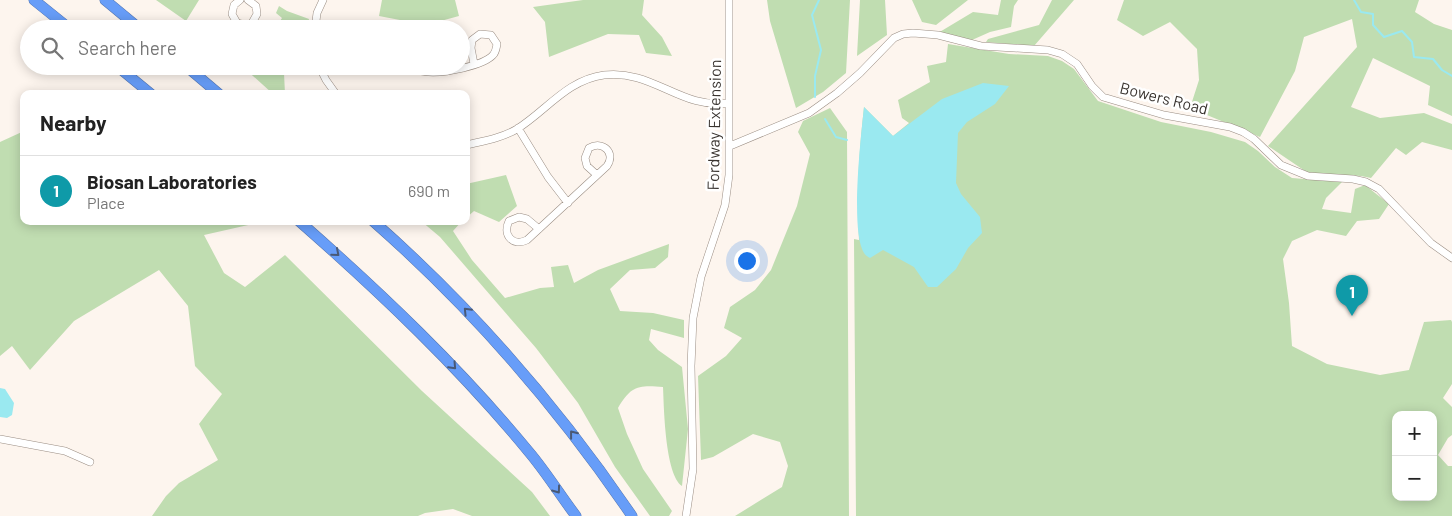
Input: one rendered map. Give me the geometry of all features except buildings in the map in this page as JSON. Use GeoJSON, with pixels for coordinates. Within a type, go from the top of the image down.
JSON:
{"type":"FeatureCollection","features":[{"type":"Feature","properties":{"kind":"highway"},"geometry":{"type":"LineString","coordinates":[[34,0],[59,20]]}},
{"type":"Feature","properties":{"kind":"highway"},"geometry":{"type":"LineString","coordinates":[[105,0],[129,20]]}},
{"type":"Feature","properties":{"kind":"highway"},"geometry":{"type":"LineString","coordinates":[[128,75],[146,90]]}},
{"type":"Feature","properties":{"kind":"highway"},"geometry":{"type":"LineString","coordinates":[[197,75],[214,90]]}},
{"type":"Feature","properties":{"kind":"highway"},"geometry":{"type":"LineString","coordinates":[[304,225],[341,258],[444,357],[531,453],[576,516]]}},
{"type":"Feature","properties":{"kind":"highway"},"geometry":{"type":"LineString","coordinates":[[377,225],[438,281],[506,354],[570,431],[632,516]]}},
{"type":"Feature","properties":{"kind":"street"},"geometry":{"type":"LineString","coordinates":[[235,20],[232,7],[240,0]]}},
{"type":"Feature","properties":{"kind":"street"},"geometry":{"type":"LineString","coordinates":[[317,20],[323,0]]}},
{"type":"Feature","properties":{"kind":"street","name":"Fordway Extension"},"geometry":{"type":"LineString","coordinates":[[686,516],[693,469],[691,366],[693,318],[701,277],[725,205],[729,175],[729,0]]}},
{"type":"Feature","properties":{"kind":"street"},"geometry":{"type":"LineString","coordinates":[[251,1],[257,11],[255,20]]}},
{"type":"Feature","properties":{"kind":"street","name":"Bowers Road"},"geometry":{"type":"LineString","coordinates":[[730,146],[808,113],[837,93],[860,73],[894,38],[901,34],[913,32],[981,46],[1048,50],[1062,54],[1077,64],[1092,86],[1103,97],[1164,115],[1230,127],[1243,132],[1254,139],[1282,165],[1308,176],[1353,178],[1366,182],[1379,189],[1431,243],[1452,258]]}},
{"type":"Feature","properties":{"kind":"street"},"geometry":{"type":"LineString","coordinates":[[470,65],[474,64],[489,58],[495,53],[496,42],[491,35],[480,34],[472,40],[471,48],[474,64]]}},
{"type":"Feature","properties":{"kind":"street"},"geometry":{"type":"LineString","coordinates":[[324,75],[333,90]]}},
{"type":"Feature","properties":{"kind":"street"},"geometry":{"type":"LineString","coordinates":[[470,144],[504,135],[518,128],[568,89],[586,80],[607,75],[640,78],[699,103],[713,105],[729,103]]}},
{"type":"Feature","properties":{"kind":"street"},"geometry":{"type":"LineString","coordinates":[[518,128],[548,177],[568,203]]}},
{"type":"Feature","properties":{"kind":"street"},"geometry":{"type":"LineString","coordinates":[[539,229],[525,218],[517,217],[509,221],[506,232],[513,242],[522,243],[527,240],[598,175]]}},
{"type":"Feature","properties":{"kind":"street"},"geometry":{"type":"LineString","coordinates":[[0,439],[65,451],[90,462]]}},
{"type":"Feature","properties":{"kind":"green space"},"geometry":{"type":"Polygon","coordinates":[[[156,0],[199,0],[187,20],[156,0]]]}},
{"type":"Feature","properties":{"kind":"green space"},"geometry":{"type":"Polygon","coordinates":[[[382,0],[455,0],[459,16],[444,20],[400,20],[379,16],[382,0]]]}},
{"type":"Feature","properties":{"kind":"green space"},"geometry":{"type":"Polygon","coordinates":[[[583,0],[644,0],[642,15],[662,37],[672,56],[646,53],[639,35],[608,34],[549,57],[545,22],[533,7],[583,0]]]}},
{"type":"Feature","properties":{"kind":"green space"},"geometry":{"type":"Polygon","coordinates":[[[767,0],[850,0],[846,73],[823,92],[796,108],[770,21],[767,0]]]}},
{"type":"Feature","properties":{"kind":"green space"},"geometry":{"type":"Polygon","coordinates":[[[860,0],[885,0],[887,35],[857,56],[860,0]]]}},
{"type":"Feature","properties":{"kind":"green space"},"geometry":{"type":"Polygon","coordinates":[[[912,0],[968,0],[936,25],[922,22],[912,0]]]}},
{"type":"Feature","properties":{"kind":"green space"},"geometry":{"type":"Polygon","coordinates":[[[1001,0],[1018,0],[1014,6],[1011,27],[990,32],[972,40],[938,33],[973,12],[998,15],[1001,0]]]}},
{"type":"Feature","properties":{"kind":"green space"},"geometry":{"type":"Polygon","coordinates":[[[1052,0],[1074,0],[1034,46],[986,42],[988,39],[1039,25],[1052,0]]]}},
{"type":"Feature","properties":{"kind":"green space"},"geometry":{"type":"Polygon","coordinates":[[[1124,0],[1419,0],[1415,12],[1434,24],[1452,30],[1452,116],[1428,105],[1430,86],[1373,58],[1351,107],[1380,118],[1424,113],[1452,124],[1452,150],[1422,142],[1406,155],[1396,148],[1371,178],[1308,173],[1268,146],[1357,47],[1352,19],[1304,37],[1295,71],[1260,137],[1190,108],[1199,80],[1197,49],[1170,22],[1143,36],[1117,20],[1124,0]]]}},
{"type":"Feature","properties":{"kind":"green space"},"geometry":{"type":"Polygon","coordinates":[[[279,6],[309,19],[281,20],[282,18],[276,13],[279,6]]]}},
{"type":"Feature","properties":{"kind":"green space"},"geometry":{"type":"Polygon","coordinates":[[[948,44],[1009,54],[1048,56],[1062,61],[1074,69],[1098,101],[1161,122],[1211,132],[1245,142],[1275,167],[1292,178],[1342,182],[1326,198],[1322,209],[1351,213],[1355,189],[1365,185],[1389,204],[1379,219],[1357,221],[1346,236],[1317,230],[1292,241],[1283,259],[1292,346],[1327,364],[1380,375],[1409,370],[1424,322],[1451,320],[1452,384],[1443,398],[1452,407],[1452,435],[1448,438],[1438,455],[1448,466],[1452,466],[1452,516],[856,516],[854,239],[859,240],[858,173],[864,107],[893,136],[909,123],[902,118],[898,100],[930,82],[927,66],[946,62],[948,44]]]}},
{"type":"Feature","properties":{"kind":"green space"},"geometry":{"type":"Polygon","coordinates":[[[252,75],[284,75],[285,90],[269,90],[252,75]]]}},
{"type":"Feature","properties":{"kind":"green space"},"geometry":{"type":"Polygon","coordinates":[[[830,108],[847,132],[849,516],[735,516],[782,487],[788,466],[780,442],[753,434],[713,457],[701,460],[698,376],[726,356],[742,338],[724,328],[730,307],[755,290],[771,270],[797,206],[810,154],[798,132],[803,121],[830,108]]]}},
{"type":"Feature","properties":{"kind":"green space"},"geometry":{"type":"Polygon","coordinates":[[[20,133],[20,225],[248,225],[204,235],[224,273],[245,287],[285,255],[422,391],[532,492],[550,516],[472,516],[453,509],[425,513],[418,516],[152,516],[166,496],[179,483],[218,460],[199,424],[222,394],[195,366],[188,306],[159,270],[74,321],[30,370],[12,346],[0,356],[0,142],[20,133]]]}},
{"type":"Feature","properties":{"kind":"green space"},"geometry":{"type":"Polygon","coordinates":[[[506,175],[517,206],[499,222],[474,211],[470,214],[470,183],[506,175]]]}},
{"type":"Feature","properties":{"kind":"green space"},"geometry":{"type":"Polygon","coordinates":[[[426,225],[458,225],[453,231],[472,260],[505,298],[540,288],[554,287],[551,267],[568,265],[574,283],[598,270],[669,244],[668,257],[655,268],[630,270],[610,289],[620,311],[653,313],[684,320],[684,338],[651,329],[649,340],[658,350],[682,367],[688,429],[682,486],[676,479],[672,468],[666,440],[663,387],[647,386],[636,388],[627,395],[618,408],[627,434],[643,469],[672,511],[669,516],[650,516],[615,467],[578,403],[536,348],[440,237],[426,225]]]}},
{"type":"Feature","properties":{"kind":"water"},"geometry":{"type":"Polygon","coordinates":[[[983,83],[1009,86],[995,104],[967,122],[958,133],[956,183],[961,194],[980,217],[982,233],[968,248],[956,269],[937,287],[928,287],[914,267],[883,250],[870,258],[864,253],[860,242],[857,205],[864,107],[893,136],[942,99],[983,83]]]}},
{"type":"Feature","properties":{"kind":"water"},"geometry":{"type":"Polygon","coordinates":[[[0,388],[5,389],[14,403],[12,415],[7,418],[0,417],[0,388]]]}},
{"type":"Feature","properties":{"kind":"waterway"},"geometry":{"type":"LineString","coordinates":[[815,97],[815,76],[821,50],[812,15],[819,0]]}},
{"type":"Feature","properties":{"kind":"waterway"},"geometry":{"type":"LineString","coordinates":[[1354,0],[1361,12],[1373,14],[1373,25],[1384,37],[1402,31],[1412,42],[1414,57],[1433,59],[1442,70],[1452,76]]}},
{"type":"Feature","properties":{"kind":"waterway"},"geometry":{"type":"LineString","coordinates":[[825,119],[836,137],[847,140]]}},
{"type":"Feature","properties":{"kind":"place","name":"Biosan Laboratories"},"geometry":{"type":"Point","coordinates":[1352,316]}}]}
